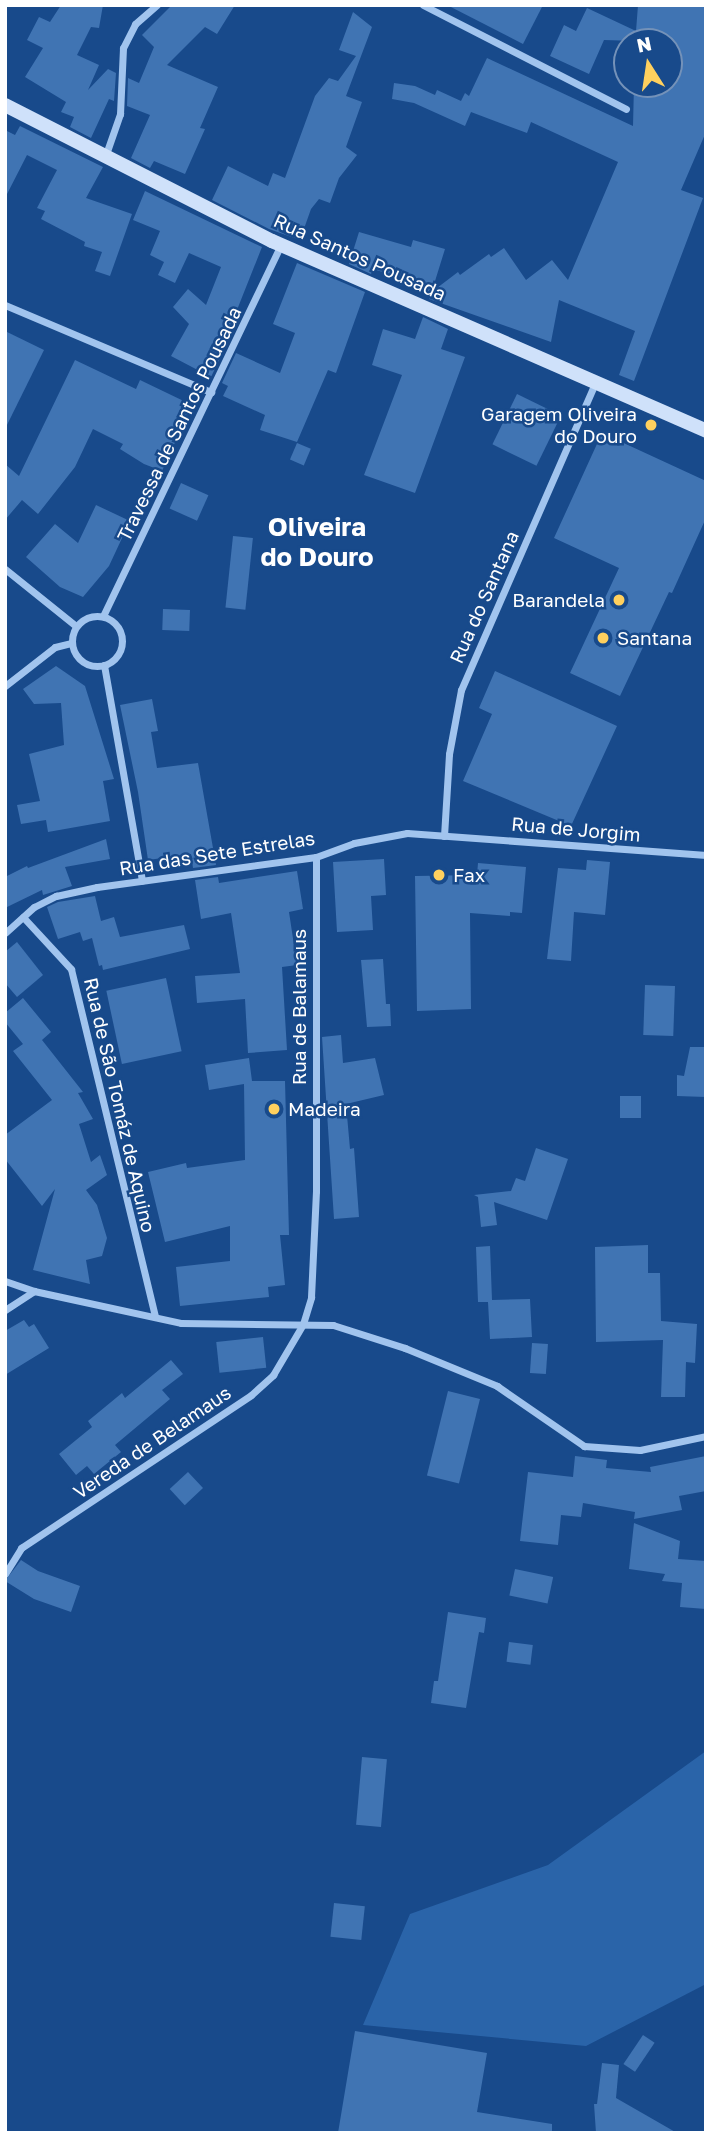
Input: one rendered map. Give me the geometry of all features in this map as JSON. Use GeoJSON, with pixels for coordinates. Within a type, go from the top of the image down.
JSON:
{"type":"FeatureCollection","features":[{"type":"Feature","properties":{"kind":"street"},"geometry":{"type":"LineString","coordinates":[[105,158],[120,114],[123,48],[135,24],[157,5]]}},
{"type":"Feature","properties":{"kind":"street"},"geometry":{"type":"LineString","coordinates":[[422,5],[626,109]]}},
{"type":"Feature","properties":{"kind":"street","name":"Rua Santos Pousada"},"geometry":{"type":"LineString","coordinates":[[5,106],[281,245],[706,430]]}},
{"type":"Feature","properties":{"kind":"street","name":"Travessa de Santos Pousada"},"geometry":{"type":"LineString","coordinates":[[103,616],[281,245]]}},
{"type":"Feature","properties":{"kind":"street"},"geometry":{"type":"LineString","coordinates":[[5,306],[211,392]]}},
{"type":"Feature","properties":{"kind":"street","name":"Rua do Santana"},"geometry":{"type":"LineString","coordinates":[[444,836],[449,754],[461,690],[595,383]]}},
{"type":"Feature","properties":{"kind":"street"},"geometry":{"type":"LineString","coordinates":[[5,569],[76,626]]}},
{"type":"Feature","properties":{"kind":"street"},"geometry":{"type":"LineString","coordinates":[[103,616],[117,625],[122,640],[117,656],[104,665],[82,661],[71,643],[76,626],[88,617],[103,616]]}},
{"type":"Feature","properties":{"kind":"street"},"geometry":{"type":"LineString","coordinates":[[5,686],[55,647],[71,643]]}},
{"type":"Feature","properties":{"kind":"street"},"geometry":{"type":"LineString","coordinates":[[104,665],[142,881]]}},
{"type":"Feature","properties":{"kind":"street","name":"Rua das Sete Estrelas"},"geometry":{"type":"LineString","coordinates":[[5,933],[34,907],[56,897],[142,881],[316,856],[354,843],[407,834],[444,836]]}},
{"type":"Feature","properties":{"kind":"street","name":"Rua de Jorgim"},"geometry":{"type":"LineString","coordinates":[[444,836],[706,855]]}},
{"type":"Feature","properties":{"kind":"street","name":"Rua de Balamaus"},"geometry":{"type":"LineString","coordinates":[[303,1324],[311,1297],[316,1191],[316,856]]}},
{"type":"Feature","properties":{"kind":"street","name":"Rua de São Tomáz de Aquino"},"geometry":{"type":"LineString","coordinates":[[23,918],[71,969],[155,1317]]}},
{"type":"Feature","properties":{"kind":"street"},"geometry":{"type":"LineString","coordinates":[[5,1281],[34,1291],[181,1323],[333,1325],[405,1348],[497,1386],[584,1446],[640,1450],[706,1436]]}},
{"type":"Feature","properties":{"kind":"street"},"geometry":{"type":"LineString","coordinates":[[5,1310],[34,1291]]}},
{"type":"Feature","properties":{"kind":"street","name":"Vereda de Belamaus"},"geometry":{"type":"LineString","coordinates":[[5,1574],[21,1548],[251,1395],[273,1375],[303,1324]]}},
{"type":"Feature","properties":{"kind":"shaded area"},"geometry":{"type":"Polygon","coordinates":[[[706,1751],[706,1984],[586,2046],[363,2025],[410,1914],[548,1865],[706,1751]]]}},
{"type":"Feature","properties":{"kind":"building"},"geometry":{"type":"Polygon","coordinates":[[[61,5],[103,5],[99,28],[91,27],[77,55],[99,65],[88,90],[108,69],[116,73],[114,101],[109,99],[91,138],[70,127],[74,117],[61,112],[66,102],[25,77],[43,48],[27,40],[39,17],[50,22],[61,5]]]}},
{"type":"Feature","properties":{"kind":"building"},"geometry":{"type":"Polygon","coordinates":[[[172,5],[235,5],[217,34],[205,27],[167,65],[218,87],[200,128],[205,129],[185,174],[154,161],[150,168],[131,158],[150,115],[127,106],[128,78],[139,83],[154,47],[142,35],[172,5]]]}},
{"type":"Feature","properties":{"kind":"building"},"geometry":{"type":"Polygon","coordinates":[[[447,5],[543,5],[523,44],[447,5]]]}},
{"type":"Feature","properties":{"kind":"building"},"geometry":{"type":"Polygon","coordinates":[[[638,5],[706,5],[706,132],[681,190],[703,198],[634,381],[619,375],[635,331],[559,300],[551,342],[429,299],[433,291],[458,272],[460,275],[489,254],[491,257],[504,248],[526,280],[552,260],[568,280],[618,162],[531,122],[527,133],[471,112],[465,126],[414,103],[392,99],[394,83],[415,86],[435,95],[437,90],[461,101],[465,93],[469,96],[487,58],[633,126],[634,98],[683,98],[683,28],[636,28],[638,5]]]}},
{"type":"Feature","properties":{"kind":"building"},"geometry":{"type":"Polygon","coordinates":[[[587,8],[630,28],[613,28],[613,40],[604,40],[589,74],[550,56],[564,25],[576,31],[587,8]]]}},
{"type":"Feature","properties":{"kind":"building"},"geometry":{"type":"Polygon","coordinates":[[[353,12],[372,27],[346,96],[362,102],[346,147],[357,155],[339,178],[330,203],[319,199],[311,209],[300,240],[269,229],[212,200],[228,166],[268,186],[273,173],[285,178],[315,96],[329,78],[338,81],[356,56],[339,50],[353,12]]]}},
{"type":"Feature","properties":{"kind":"building"},"geometry":{"type":"Polygon","coordinates":[[[20,126],[103,167],[86,198],[132,214],[110,276],[95,271],[102,252],[84,246],[85,242],[41,219],[45,211],[37,208],[57,170],[27,155],[5,198],[5,130],[15,135],[20,126]]]}},
{"type":"Feature","properties":{"kind":"building"},"geometry":{"type":"Polygon","coordinates":[[[145,191],[262,247],[233,320],[219,345],[225,348],[211,377],[171,356],[189,324],[173,307],[188,289],[206,305],[221,267],[189,253],[175,283],[158,275],[164,262],[150,255],[160,231],[133,220],[145,191]]]}},
{"type":"Feature","properties":{"kind":"building"},"geometry":{"type":"Polygon","coordinates":[[[359,232],[411,247],[413,240],[445,249],[431,294],[400,285],[402,278],[373,269],[371,274],[349,264],[359,232]]]}},
{"type":"Feature","properties":{"kind":"building"},"geometry":{"type":"Polygon","coordinates":[[[297,263],[365,292],[336,373],[328,370],[297,442],[260,430],[265,415],[223,396],[228,386],[222,383],[236,353],[280,373],[295,333],[273,324],[297,263]]]}},
{"type":"Feature","properties":{"kind":"building"},"geometry":{"type":"Polygon","coordinates":[[[423,317],[448,329],[441,349],[465,357],[415,493],[364,475],[402,375],[372,365],[383,329],[415,339],[423,317]]]}},
{"type":"Feature","properties":{"kind":"building"},"geometry":{"type":"Polygon","coordinates":[[[5,331],[44,350],[5,429],[5,331]]]}},
{"type":"Feature","properties":{"kind":"building"},"geometry":{"type":"Polygon","coordinates":[[[75,360],[136,389],[140,380],[192,405],[162,471],[144,464],[120,449],[123,444],[93,429],[75,467],[38,514],[22,500],[5,520],[5,464],[19,476],[75,360]]]}},
{"type":"Feature","properties":{"kind":"building"},"geometry":{"type":"Polygon","coordinates":[[[517,394],[561,415],[536,466],[492,444],[517,394]]]}},
{"type":"Feature","properties":{"kind":"building"},"geometry":{"type":"Polygon","coordinates":[[[602,433],[706,481],[706,518],[620,696],[570,673],[619,568],[554,538],[602,433]]]}},
{"type":"Feature","properties":{"kind":"building"},"geometry":{"type":"Polygon","coordinates":[[[297,443],[311,449],[304,465],[290,460],[297,443]]]}},
{"type":"Feature","properties":{"kind":"building"},"geometry":{"type":"Polygon","coordinates":[[[181,483],[208,495],[197,521],[170,509],[181,483]]]}},
{"type":"Feature","properties":{"kind":"building"},"geometry":{"type":"Polygon","coordinates":[[[96,505],[130,521],[109,566],[83,597],[60,587],[26,557],[55,524],[78,543],[96,505]]]}},
{"type":"Feature","properties":{"kind":"building"},"geometry":{"type":"Polygon","coordinates":[[[233,536],[253,538],[245,610],[225,608],[233,536]]]}},
{"type":"Feature","properties":{"kind":"building"},"geometry":{"type":"Polygon","coordinates":[[[163,609],[190,610],[189,631],[162,630],[163,609]]]}},
{"type":"Feature","properties":{"kind":"building"},"geometry":{"type":"Polygon","coordinates":[[[56,666],[85,686],[114,779],[103,781],[110,821],[48,832],[46,820],[21,824],[17,805],[40,801],[29,754],[64,745],[61,703],[34,704],[23,689],[56,666]]]}},
{"type":"Feature","properties":{"kind":"building"},"geometry":{"type":"Polygon","coordinates":[[[495,671],[617,726],[571,826],[463,781],[492,714],[479,708],[495,671]]]}},
{"type":"Feature","properties":{"kind":"building"},"geometry":{"type":"Polygon","coordinates":[[[152,699],[158,731],[151,732],[157,768],[198,763],[216,865],[193,868],[191,854],[148,860],[138,792],[120,705],[152,699]]]}},
{"type":"Feature","properties":{"kind":"building"},"geometry":{"type":"Polygon","coordinates":[[[106,839],[110,859],[65,867],[72,886],[43,895],[42,890],[5,908],[5,877],[27,866],[28,868],[106,839]]]}},
{"type":"Feature","properties":{"kind":"building"},"geometry":{"type":"Polygon","coordinates":[[[384,859],[386,895],[371,896],[373,930],[337,932],[333,862],[384,859]]]}},
{"type":"Feature","properties":{"kind":"building"},"geometry":{"type":"Polygon","coordinates":[[[587,860],[610,862],[605,915],[574,912],[571,961],[547,959],[558,868],[586,870],[587,860]]]}},
{"type":"Feature","properties":{"kind":"building"},"geometry":{"type":"Polygon","coordinates":[[[478,863],[526,867],[522,913],[510,912],[510,916],[470,913],[471,1009],[417,1011],[415,876],[477,875],[478,863]]]}},
{"type":"Feature","properties":{"kind":"building"},"geometry":{"type":"Polygon","coordinates":[[[297,871],[303,909],[289,912],[297,965],[282,967],[287,1050],[248,1053],[245,999],[197,1003],[195,976],[240,973],[231,913],[201,919],[195,880],[218,877],[219,883],[297,871]]]}},
{"type":"Feature","properties":{"kind":"building"},"geometry":{"type":"Polygon","coordinates":[[[95,896],[101,921],[114,917],[120,937],[184,925],[190,949],[103,970],[102,965],[99,966],[92,938],[83,941],[80,932],[58,939],[47,907],[58,902],[95,896]]]}},
{"type":"Feature","properties":{"kind":"building"},"geometry":{"type":"Polygon","coordinates":[[[17,942],[43,975],[17,997],[5,983],[5,952],[17,942]]]}},
{"type":"Feature","properties":{"kind":"building"},"geometry":{"type":"Polygon","coordinates":[[[383,959],[386,1004],[390,1004],[391,1026],[367,1027],[361,960],[383,959]]]}},
{"type":"Feature","properties":{"kind":"building"},"geometry":{"type":"Polygon","coordinates":[[[166,978],[182,1051],[122,1064],[106,991],[166,978]]]}},
{"type":"Feature","properties":{"kind":"building"},"geometry":{"type":"Polygon","coordinates":[[[645,985],[675,986],[673,1036],[643,1035],[645,985]]]}},
{"type":"Feature","properties":{"kind":"building"},"geometry":{"type":"Polygon","coordinates":[[[23,998],[51,1032],[42,1040],[83,1092],[78,1093],[93,1119],[79,1124],[91,1162],[100,1155],[107,1175],[86,1190],[97,1205],[107,1238],[102,1256],[86,1260],[90,1284],[33,1270],[55,1189],[42,1206],[5,1159],[5,1135],[52,1100],[13,1051],[23,1044],[5,1022],[5,1013],[23,998]]]}},
{"type":"Feature","properties":{"kind":"building"},"geometry":{"type":"Polygon","coordinates":[[[341,1035],[343,1063],[375,1058],[384,1095],[346,1104],[350,1149],[354,1148],[359,1217],[334,1219],[322,1037],[341,1035]]]}},
{"type":"Feature","properties":{"kind":"building"},"geometry":{"type":"Polygon","coordinates":[[[690,1047],[706,1047],[706,1097],[677,1096],[677,1075],[684,1076],[690,1047]]]}},
{"type":"Feature","properties":{"kind":"building"},"geometry":{"type":"Polygon","coordinates":[[[249,1058],[252,1081],[285,1081],[289,1235],[280,1235],[285,1285],[268,1287],[269,1297],[180,1306],[176,1267],[230,1261],[230,1226],[165,1242],[148,1172],[186,1163],[187,1168],[245,1160],[244,1084],[209,1090],[205,1065],[249,1058]]]}},
{"type":"Feature","properties":{"kind":"building"},"geometry":{"type":"Polygon","coordinates":[[[620,1096],[641,1096],[641,1118],[620,1118],[620,1096]]]}},
{"type":"Feature","properties":{"kind":"building"},"geometry":{"type":"Polygon","coordinates":[[[536,1148],[568,1159],[547,1220],[494,1202],[497,1225],[481,1227],[478,1197],[474,1195],[511,1191],[516,1178],[525,1181],[536,1148]]]}},
{"type":"Feature","properties":{"kind":"building"},"geometry":{"type":"Polygon","coordinates":[[[648,1245],[648,1273],[660,1273],[661,1321],[697,1324],[695,1363],[686,1362],[685,1397],[661,1397],[663,1340],[596,1342],[595,1247],[648,1245]]]}},
{"type":"Feature","properties":{"kind":"building"},"geometry":{"type":"Polygon","coordinates":[[[490,1246],[492,1300],[530,1299],[532,1337],[490,1339],[488,1302],[478,1302],[476,1247],[490,1246]]]}},
{"type":"Feature","properties":{"kind":"building"},"geometry":{"type":"Polygon","coordinates":[[[24,1320],[29,1327],[34,1324],[49,1348],[5,1375],[5,1331],[24,1320]]]}},
{"type":"Feature","properties":{"kind":"building"},"geometry":{"type":"Polygon","coordinates":[[[263,1337],[266,1368],[219,1373],[216,1342],[263,1337]]]}},
{"type":"Feature","properties":{"kind":"building"},"geometry":{"type":"Polygon","coordinates":[[[532,1343],[548,1344],[546,1374],[530,1373],[532,1343]]]}},
{"type":"Feature","properties":{"kind":"building"},"geometry":{"type":"Polygon","coordinates":[[[171,1360],[183,1374],[162,1390],[170,1399],[115,1445],[121,1452],[94,1474],[87,1466],[76,1475],[59,1454],[92,1427],[88,1421],[122,1393],[125,1398],[171,1360]]]}},
{"type":"Feature","properties":{"kind":"building"},"geometry":{"type":"Polygon","coordinates":[[[448,1391],[480,1399],[459,1483],[427,1475],[448,1391]]]}},
{"type":"Feature","properties":{"kind":"building"},"geometry":{"type":"Polygon","coordinates":[[[575,1456],[607,1460],[606,1468],[651,1472],[650,1467],[706,1456],[706,1491],[679,1496],[682,1510],[634,1519],[635,1512],[583,1503],[581,1517],[561,1515],[558,1545],[520,1541],[528,1472],[573,1477],[575,1456]]]}},
{"type":"Feature","properties":{"kind":"building"},"geometry":{"type":"Polygon","coordinates":[[[188,1472],[203,1488],[185,1505],[170,1489],[188,1472]]]}},
{"type":"Feature","properties":{"kind":"building"},"geometry":{"type":"Polygon","coordinates":[[[634,1523],[680,1541],[678,1559],[706,1561],[706,1609],[680,1607],[682,1583],[662,1581],[665,1574],[629,1569],[634,1523]]]}},
{"type":"Feature","properties":{"kind":"building"},"geometry":{"type":"Polygon","coordinates":[[[21,1560],[38,1571],[80,1586],[71,1612],[34,1599],[5,1581],[21,1560]]]}},
{"type":"Feature","properties":{"kind":"building"},"geometry":{"type":"Polygon","coordinates":[[[515,1569],[553,1577],[548,1604],[509,1595],[515,1569]]]}},
{"type":"Feature","properties":{"kind":"building"},"geometry":{"type":"Polygon","coordinates":[[[448,1612],[486,1618],[484,1633],[479,1632],[466,1708],[431,1703],[434,1681],[438,1681],[448,1612]]]}},
{"type":"Feature","properties":{"kind":"building"},"geometry":{"type":"Polygon","coordinates":[[[509,1642],[533,1645],[530,1665],[507,1662],[509,1642]]]}},
{"type":"Feature","properties":{"kind":"building"},"geometry":{"type":"Polygon","coordinates":[[[362,1757],[387,1759],[381,1827],[356,1825],[362,1757]]]}},
{"type":"Feature","properties":{"kind":"building"},"geometry":{"type":"Polygon","coordinates":[[[334,1903],[365,1906],[361,1940],[330,1937],[334,1903]]]}},
{"type":"Feature","properties":{"kind":"building"},"geometry":{"type":"Polygon","coordinates":[[[355,2031],[487,2053],[477,2112],[552,2124],[552,2133],[338,2133],[355,2031]]]}},
{"type":"Feature","properties":{"kind":"building"},"geometry":{"type":"Polygon","coordinates":[[[643,2035],[655,2043],[635,2072],[623,2064],[643,2035]]]}},
{"type":"Feature","properties":{"kind":"building"},"geometry":{"type":"Polygon","coordinates":[[[602,2063],[619,2065],[616,2098],[677,2133],[596,2133],[594,2104],[597,2104],[602,2063]]]}},
{"type":"Feature","properties":{"kind":"place","name":"Garagem Oliveira do Douro"},"geometry":{"type":"Point","coordinates":[651,425]}},
{"type":"Feature","properties":{"kind":"place","name":"Barandela"},"geometry":{"type":"Point","coordinates":[619,600]}},
{"type":"Feature","properties":{"kind":"place","name":"Santana"},"geometry":{"type":"Point","coordinates":[603,638]}},
{"type":"Feature","properties":{"kind":"place","name":"Fax"},"geometry":{"type":"Point","coordinates":[439,875]}},
{"type":"Feature","properties":{"kind":"place","name":"Madeira"},"geometry":{"type":"Point","coordinates":[274,1109]}},
{"type":"Feature","properties":{"kind":"district","name":"Oliveira do Douro"},"geometry":{"type":"Point","coordinates":[317,542]}}]}
